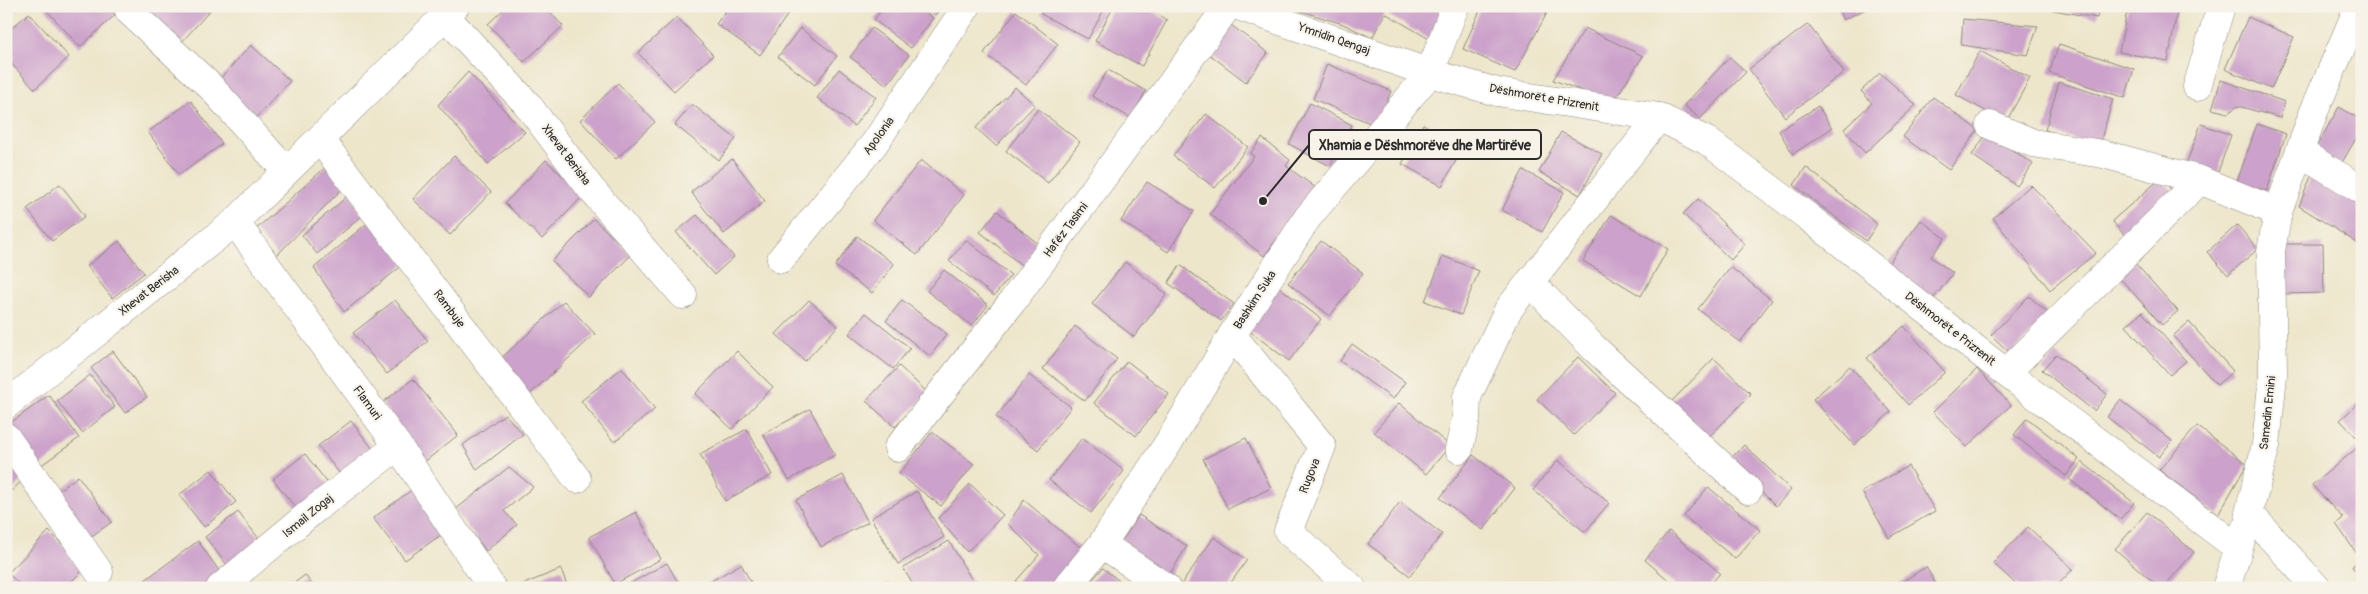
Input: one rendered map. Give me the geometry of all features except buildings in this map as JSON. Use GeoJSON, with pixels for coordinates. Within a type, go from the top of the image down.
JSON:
{"type":"FeatureCollection","features":[{"type":"Feature","properties":{"kind":"street","name":"Apolonia"},"geometry":{"type":"LineString","coordinates":[[781,259],[874,144],[967,6]]}},
{"type":"Feature","properties":{"kind":"street","name":"Hafëz Tasimi"},"geometry":{"type":"LineString","coordinates":[[898,448],[1012,302],[1228,6]]}},
{"type":"Feature","properties":{"kind":"street","name":"Ymridin Qengaj"},"geometry":{"type":"LineString","coordinates":[[1238,6],[1430,73]]}},
{"type":"Feature","properties":{"kind":"street","name":"Bashkim Suka"},"geometry":{"type":"LineString","coordinates":[[1066,588],[1102,544],[1169,442],[1232,335],[1308,218],[1430,73],[1455,6]]}},
{"type":"Feature","properties":{"kind":"street"},"geometry":{"type":"LineString","coordinates":[[2197,87],[2221,6]]}},
{"type":"Feature","properties":{"kind":"street","name":"Samedin Emini"},"geometry":{"type":"LineString","coordinates":[[2226,588],[2249,513],[2266,445],[2273,376],[2271,251],[2278,212],[2313,114],[2359,6]]}},
{"type":"Feature","properties":{"kind":"street"},"geometry":{"type":"LineString","coordinates":[[129,11],[210,86],[286,171]]}},
{"type":"Feature","properties":{"kind":"street","name":"Xhevat Berisha"},"geometry":{"type":"LineString","coordinates":[[9,396],[235,222],[451,12],[527,104],[591,189],[683,295]]}},
{"type":"Feature","properties":{"kind":"street","name":"Dëshmorët e Prizrenit"},"geometry":{"type":"LineString","coordinates":[[1430,73],[1496,92],[1659,117],[1706,141],[1807,216],[2006,373],[2238,548]]}},
{"type":"Feature","properties":{"kind":"street"},"geometry":{"type":"LineString","coordinates":[[1459,448],[1466,419],[1467,397],[1508,310],[1659,117]]}},
{"type":"Feature","properties":{"kind":"street"},"geometry":{"type":"LineString","coordinates":[[1990,124],[2033,143],[2145,163],[2200,180],[2278,212]]}},
{"type":"Feature","properties":{"kind":"street","name":"Rambuje"},"geometry":{"type":"LineString","coordinates":[[320,139],[577,479]]}},
{"type":"Feature","properties":{"kind":"street"},"geometry":{"type":"LineString","coordinates":[[2300,152],[2362,190]]}},
{"type":"Feature","properties":{"kind":"street"},"geometry":{"type":"LineString","coordinates":[[2006,373],[2200,180]]}},
{"type":"Feature","properties":{"kind":"street","name":"Flamuri"},"geometry":{"type":"LineString","coordinates":[[235,222],[398,446],[492,588]]}},
{"type":"Feature","properties":{"kind":"street"},"geometry":{"type":"LineString","coordinates":[[1530,282],[1594,348],[1748,490]]}},
{"type":"Feature","properties":{"kind":"street","name":"Rugova"},"geometry":{"type":"LineString","coordinates":[[1232,335],[1322,446],[1288,531],[1352,588]]}},
{"type":"Feature","properties":{"kind":"street"},"geometry":{"type":"LineString","coordinates":[[6,437],[100,572]]}},
{"type":"Feature","properties":{"kind":"street","name":"Ismail Zogaj"},"geometry":{"type":"LineString","coordinates":[[220,588],[315,509],[398,446]]}},
{"type":"Feature","properties":{"kind":"street"},"geometry":{"type":"LineString","coordinates":[[2249,513],[2317,588]]}},
{"type":"Feature","properties":{"kind":"street"},"geometry":{"type":"LineString","coordinates":[[1102,544],[1167,588]]}},
{"type":"Feature","properties":{"kind":"place","name":"Xhamia e Dëshmorëve dhe Martirëve"},"geometry":{"type":"Point","coordinates":[1263,201]}}]}
